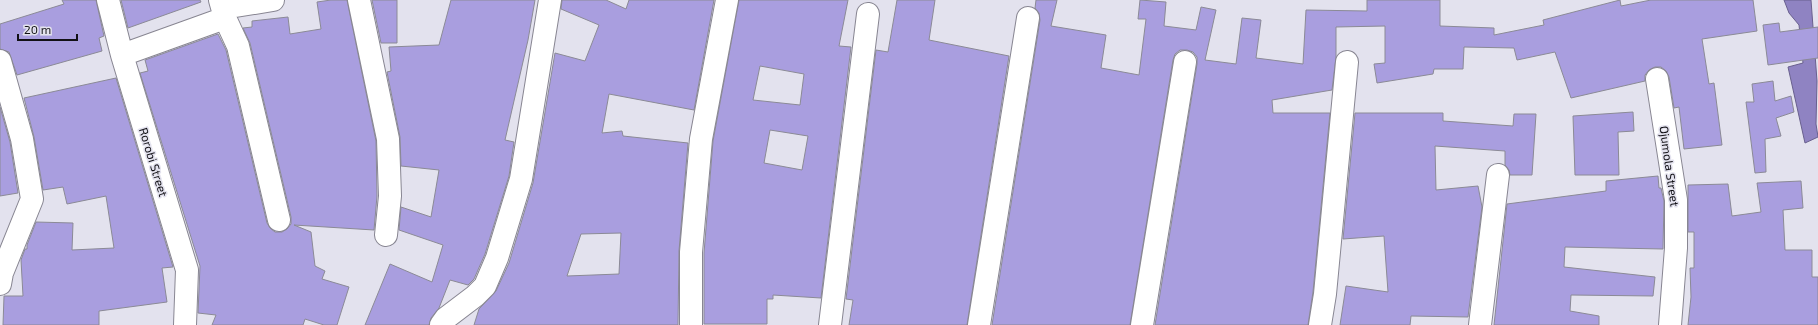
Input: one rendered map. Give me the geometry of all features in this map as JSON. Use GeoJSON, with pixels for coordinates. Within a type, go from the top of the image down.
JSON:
{"type":"FeatureCollection","features":[{"type":"Feature","properties":{"kind":"street","name":"Rorobi Street"},"geometry":{"type":"LineString","coordinates":[[108,0],[122,55],[187,270],[185,325]]}},
{"type":"Feature","properties":{"kind":"street"},"geometry":{"type":"LineString","coordinates":[[122,55],[222,8],[273,0]]}},
{"type":"Feature","properties":{"kind":"street"},"geometry":{"type":"LineString","coordinates":[[359,0],[388,139],[390,196],[386,235]]}},
{"type":"Feature","properties":{"kind":"street"},"geometry":{"type":"LineString","coordinates":[[441,325],[446,318],[475,296],[485,286],[497,258],[521,179],[550,0]]}},
{"type":"Feature","properties":{"kind":"street"},"geometry":{"type":"LineString","coordinates":[[692,325],[691,252],[701,139],[727,0]]}},
{"type":"Feature","properties":{"kind":"street"},"geometry":{"type":"LineString","coordinates":[[222,8],[238,46],[279,220]]}},
{"type":"Feature","properties":{"kind":"street"},"geometry":{"type":"LineString","coordinates":[[830,325],[868,14]]}},
{"type":"Feature","properties":{"kind":"street"},"geometry":{"type":"LineString","coordinates":[[979,325],[1028,18]]}},
{"type":"Feature","properties":{"kind":"street"},"geometry":{"type":"LineString","coordinates":[[0,61],[22,139],[32,199],[2,273],[0,284]]}},
{"type":"Feature","properties":{"kind":"street"},"geometry":{"type":"LineString","coordinates":[[1142,325],[1185,62]]}},
{"type":"Feature","properties":{"kind":"street"},"geometry":{"type":"LineString","coordinates":[[1320,325],[1325,294],[1347,62]]}},
{"type":"Feature","properties":{"kind":"street","name":"Ojumola Street"},"geometry":{"type":"LineString","coordinates":[[1657,79],[1676,200],[1676,248],[1670,325]]}},
{"type":"Feature","properties":{"kind":"street"},"geometry":{"type":"LineString","coordinates":[[1480,325],[1498,175]]}},
{"type":"Feature","properties":{"kind":"shaded area"},"geometry":{"type":"Polygon","coordinates":[[[1784,0],[1811,0],[1817,81],[1816,124],[1818,137],[1805,143],[1788,67],[1803,63],[1799,25],[1789,13],[1784,0]]]}},
{"type":"Feature","properties":{"kind":"building"},"geometry":{"type":"Polygon","coordinates":[[[62,0],[96,0],[104,36],[99,38],[102,51],[17,75],[9,52],[0,49],[0,24],[64,4],[62,0]]]}},
{"type":"Feature","properties":{"kind":"building"},"geometry":{"type":"Polygon","coordinates":[[[121,0],[200,0],[201,2],[128,28],[121,0]]]}},
{"type":"Feature","properties":{"kind":"building"},"geometry":{"type":"Polygon","coordinates":[[[347,0],[376,141],[377,196],[374,230],[294,225],[311,232],[315,266],[325,271],[322,279],[349,287],[337,325],[324,325],[305,319],[303,325],[212,325],[216,315],[198,313],[200,266],[140,73],[148,71],[145,60],[218,34],[226,50],[267,223],[275,232],[282,232],[291,224],[291,217],[250,43],[243,28],[252,27],[252,21],[288,17],[290,34],[321,29],[317,2],[347,0]]]}},
{"type":"Feature","properties":{"kind":"building"},"geometry":{"type":"Polygon","coordinates":[[[372,0],[397,0],[397,43],[381,43],[372,0]]]}},
{"type":"Feature","properties":{"kind":"building"},"geometry":{"type":"Polygon","coordinates":[[[451,0],[535,0],[528,40],[505,140],[514,142],[509,176],[485,254],[474,279],[468,285],[450,280],[439,308],[431,318],[429,325],[365,325],[390,264],[432,282],[443,245],[399,230],[401,207],[431,217],[439,170],[401,166],[400,137],[387,72],[391,71],[389,47],[439,45],[451,0]]]}},
{"type":"Feature","properties":{"kind":"building"},"geometry":{"type":"Polygon","coordinates":[[[562,0],[606,0],[626,9],[629,0],[714,0],[694,110],[609,94],[602,133],[622,131],[623,136],[688,143],[679,251],[678,325],[474,325],[479,309],[496,291],[509,263],[533,183],[555,53],[585,61],[599,25],[561,9],[562,0]],[[621,233],[581,234],[567,276],[619,274],[621,233]]]}},
{"type":"Feature","properties":{"kind":"building"},"geometry":{"type":"Polygon","coordinates":[[[739,0],[848,0],[839,46],[851,47],[821,298],[773,295],[773,299],[767,299],[767,324],[704,324],[704,253],[713,141],[739,0]],[[760,66],[753,100],[800,105],[804,74],[760,66]],[[770,130],[764,163],[802,170],[808,136],[770,130]]]}},
{"type":"Feature","properties":{"kind":"building"},"geometry":{"type":"Polygon","coordinates":[[[897,0],[935,0],[929,40],[1009,56],[967,325],[849,325],[853,300],[846,299],[876,50],[888,52],[897,0]]]}},
{"type":"Feature","properties":{"kind":"building"},"geometry":{"type":"Polygon","coordinates":[[[1036,0],[1057,0],[1051,26],[1106,35],[1101,68],[1139,75],[1146,19],[1138,19],[1140,0],[1166,2],[1164,26],[1196,30],[1201,7],[1216,10],[1205,60],[1236,64],[1242,18],[1261,20],[1256,58],[1303,64],[1306,10],[1367,11],[1367,0],[1440,0],[1440,26],[1494,28],[1494,35],[1544,25],[1543,20],[1620,0],[1621,6],[1651,0],[1753,0],[1757,31],[1702,39],[1709,84],[1714,83],[1722,145],[1684,149],[1679,107],[1674,108],[1669,77],[1666,71],[1661,67],[1655,67],[1649,70],[1645,75],[1645,81],[1571,98],[1555,52],[1517,60],[1514,48],[1464,47],[1463,69],[1434,69],[1433,74],[1377,83],[1374,64],[1385,63],[1385,26],[1336,27],[1336,57],[1332,90],[1272,100],[1273,113],[1330,113],[1313,292],[1308,325],[1155,325],[1197,64],[1197,57],[1193,52],[1180,50],[1175,54],[1173,60],[1130,325],[992,325],[1040,20],[1039,13],[1035,8],[1036,0]]]}},
{"type":"Feature","properties":{"kind":"building"},"geometry":{"type":"Polygon","coordinates":[[[1779,23],[1780,32],[1818,27],[1818,58],[1768,65],[1763,25],[1779,23]]]}},
{"type":"Feature","properties":{"kind":"building"},"geometry":{"type":"Polygon","coordinates":[[[116,78],[173,267],[162,268],[167,302],[99,311],[99,325],[3,325],[4,296],[23,296],[21,260],[25,249],[27,249],[27,245],[36,222],[73,223],[72,250],[114,248],[106,196],[67,204],[63,187],[43,190],[34,137],[24,98],[116,78]]]}},
{"type":"Feature","properties":{"kind":"building"},"geometry":{"type":"Polygon","coordinates":[[[1773,81],[1775,101],[1791,96],[1794,112],[1776,118],[1781,136],[1765,139],[1766,172],[1755,173],[1746,102],[1754,102],[1752,84],[1773,81]]]}},
{"type":"Feature","properties":{"kind":"building"},"geometry":{"type":"Polygon","coordinates":[[[0,107],[10,142],[18,193],[0,196],[0,107]]]}},
{"type":"Feature","properties":{"kind":"building"},"geometry":{"type":"Polygon","coordinates":[[[1633,112],[1634,131],[1618,132],[1619,175],[1575,175],[1573,116],[1633,112]]]}},
{"type":"Feature","properties":{"kind":"building"},"geometry":{"type":"Polygon","coordinates":[[[1355,113],[1443,113],[1443,121],[1513,126],[1514,114],[1536,114],[1532,175],[1510,175],[1509,170],[1505,165],[1505,151],[1435,146],[1436,190],[1478,186],[1482,207],[1468,317],[1411,316],[1410,325],[1340,325],[1346,286],[1388,292],[1384,236],[1343,239],[1355,113]]]}},
{"type":"Feature","properties":{"kind":"building"},"geometry":{"type":"Polygon","coordinates":[[[1658,176],[1659,188],[1661,188],[1664,201],[1663,249],[1565,247],[1564,267],[1655,277],[1653,296],[1571,295],[1570,311],[1599,316],[1599,325],[1494,325],[1507,204],[1606,191],[1606,181],[1658,176]]]}},
{"type":"Feature","properties":{"kind":"building"},"geometry":{"type":"Polygon","coordinates":[[[1801,181],[1803,208],[1783,210],[1785,250],[1812,250],[1812,277],[1818,277],[1818,325],[1688,325],[1691,297],[1690,268],[1694,268],[1694,232],[1688,232],[1688,185],[1728,184],[1732,216],[1761,212],[1757,183],[1801,181]]]}}]}
